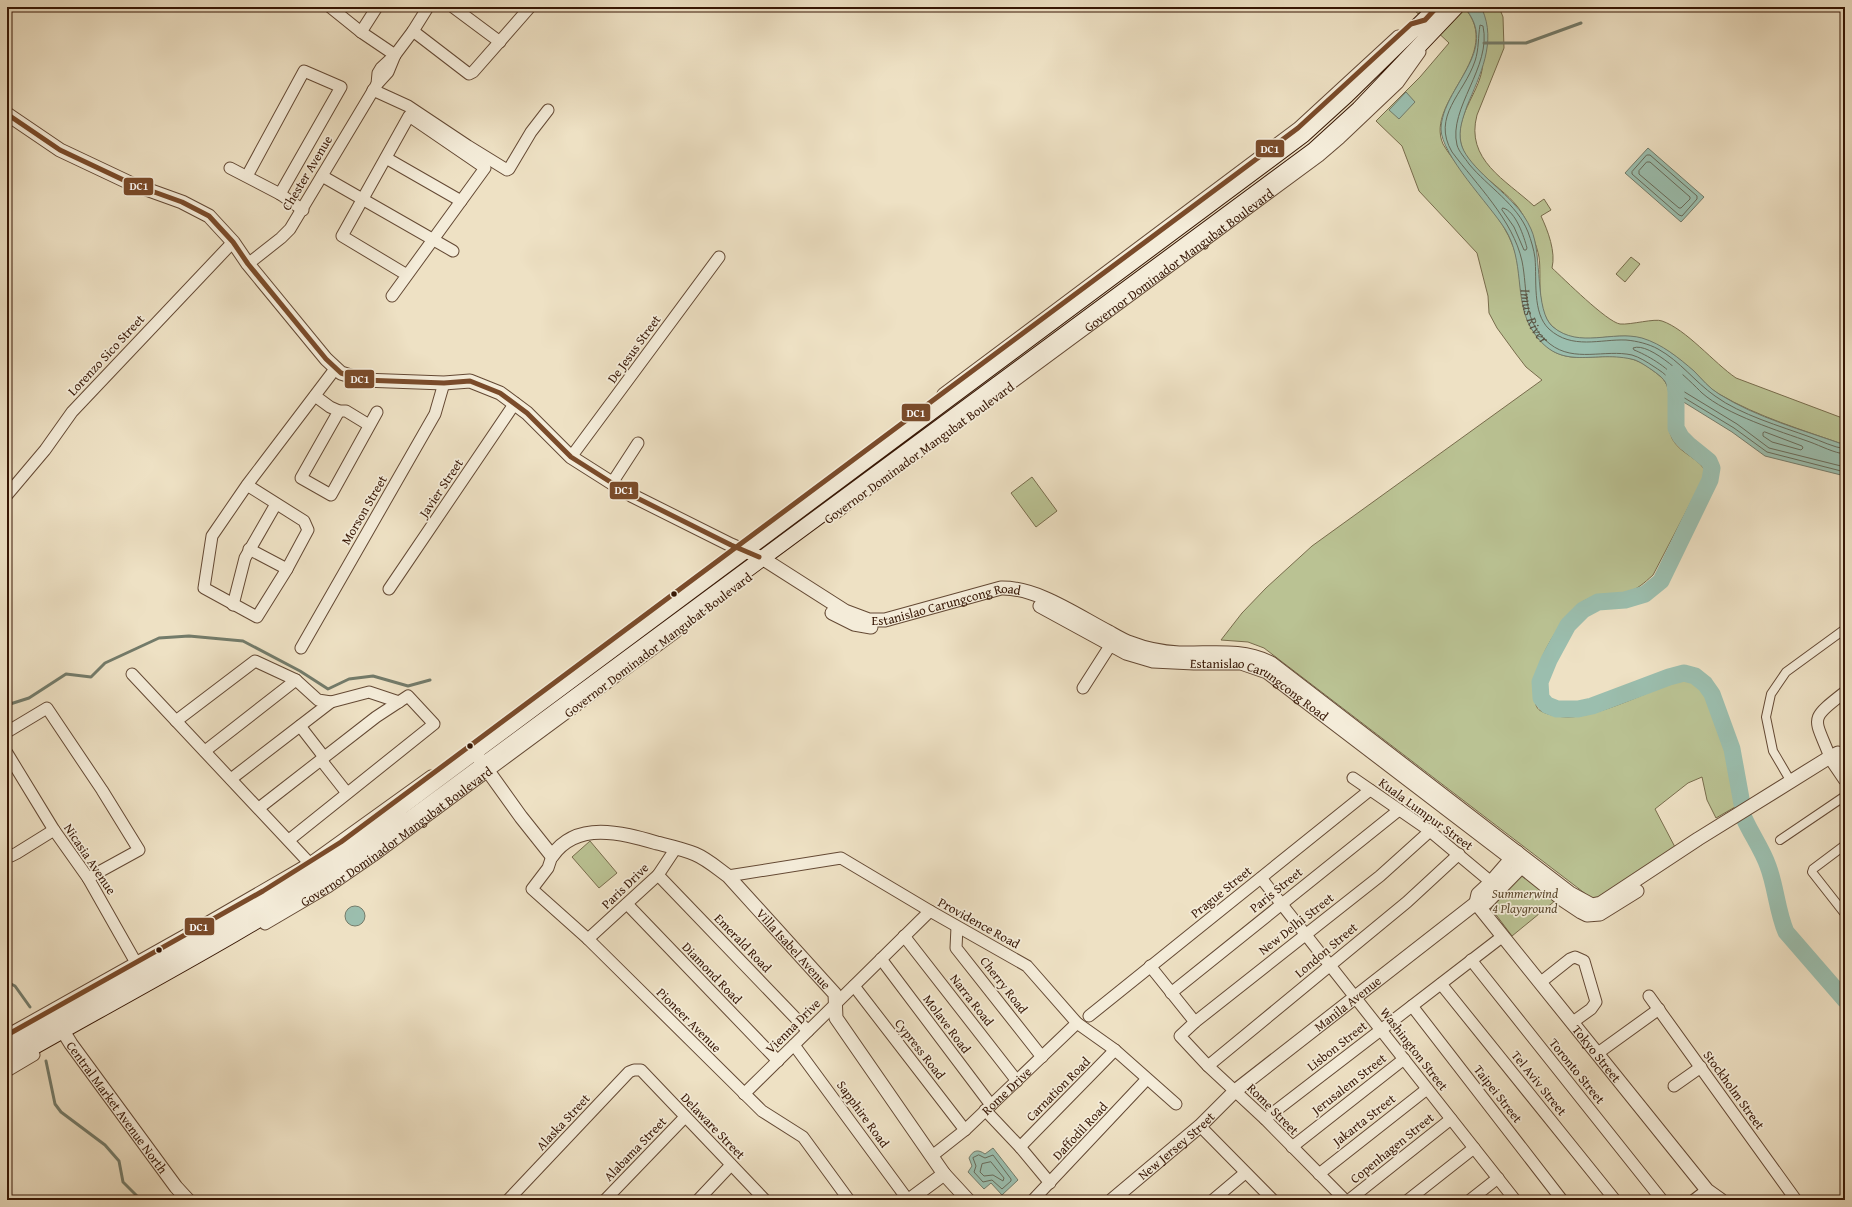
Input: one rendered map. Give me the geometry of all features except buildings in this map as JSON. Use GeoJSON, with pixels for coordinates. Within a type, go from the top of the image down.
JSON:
{"type":"FeatureCollection","features":[{"type":"Feature","properties":{"kind":"main road","name":"Governor Dominador Mangubat Boulevard"},"geometry":{"type":"LineString","coordinates":[[7,1062],[59,1024],[142,972],[341,866],[485,764],[762,562],[920,442],[1314,150],[1360,109],[1430,25],[1437,7]]}},
{"type":"Feature","properties":{"kind":"main road","name":"Governor Dominador Mangubat Boulevard"},"geometry":{"type":"LineString","coordinates":[[485,764],[741,550],[909,428],[1303,134],[1430,25],[1456,7]]}},
{"type":"Feature","properties":{"kind":"main road"},"geometry":{"type":"LineString","coordinates":[[909,428],[920,442]]}},
{"type":"Feature","properties":{"kind":"main road","name":"Governor Dominador Mangubat Boulevard"},"geometry":{"type":"LineString","coordinates":[[273,903],[312,866],[341,866]]}},
{"type":"Feature","properties":{"kind":"main road","name":"Governor Dominador Mangubat Boulevard"},"geometry":{"type":"LineString","coordinates":[[7,1045],[59,1024]]}},
{"type":"Feature","properties":{"kind":"street"},"geometry":{"type":"LineString","coordinates":[[330,7],[361,32],[394,55]]}},
{"type":"Feature","properties":{"kind":"street"},"geometry":{"type":"LineString","coordinates":[[361,32],[377,7]]}},
{"type":"Feature","properties":{"kind":"street","name":"Chester Avenue"},"geometry":{"type":"LineString","coordinates":[[248,264],[290,229],[303,210],[375,87],[378,73],[381,68],[414,31],[428,7]]}},
{"type":"Feature","properties":{"kind":"street"},"geometry":{"type":"LineString","coordinates":[[453,7],[500,42]]}},
{"type":"Feature","properties":{"kind":"street"},"geometry":{"type":"LineString","coordinates":[[414,31],[469,74],[473,72],[500,42],[528,8]]}},
{"type":"Feature","properties":{"kind":"street","name":"Governor Dominador Mangubat Boulevard"},"geometry":{"type":"LineString","coordinates":[[142,972],[312,866],[471,746],[741,550],[1298,128],[1411,24],[1430,25],[1404,77],[1345,134],[1319,156],[1014,382],[762,562]]}},
{"type":"Feature","properties":{"kind":"street"},"geometry":{"type":"LineString","coordinates":[[247,176],[304,72],[341,87],[280,194]]}},
{"type":"Feature","properties":{"kind":"street"},"geometry":{"type":"LineString","coordinates":[[375,87],[408,106],[507,170],[531,132],[548,110]]}},
{"type":"Feature","properties":{"kind":"street","name":"Estanislao Carungcong Road"},"geometry":{"type":"LineString","coordinates":[[7,114],[60,150],[132,184],[182,202],[209,216],[233,242],[248,264],[335,369],[348,376],[363,380],[444,383],[470,381],[500,393],[515,403],[572,457],[633,496],[741,550],[845,611],[869,620],[885,620],[1001,588],[1014,588],[1049,600],[1113,641],[1126,653],[1153,661],[1241,663],[1267,672],[1520,859],[1563,900],[1587,915],[1600,914],[1702,846],[1721,825],[1790,780],[1840,755]]}},
{"type":"Feature","properties":{"kind":"street"},"geometry":{"type":"LineString","coordinates":[[392,296],[485,168],[409,116],[342,236],[407,275]]}},
{"type":"Feature","properties":{"kind":"street"},"geometry":{"type":"LineString","coordinates":[[386,158],[461,201]]}},
{"type":"Feature","properties":{"kind":"street"},"geometry":{"type":"LineString","coordinates":[[230,168],[280,194],[303,210]]}},
{"type":"Feature","properties":{"kind":"street"},"geometry":{"type":"LineString","coordinates":[[322,176],[453,251]]}},
{"type":"Feature","properties":{"kind":"street","name":"Lorenzo Sico Street"},"geometry":{"type":"LineString","coordinates":[[7,495],[45,450],[72,412],[233,242]]}},
{"type":"Feature","properties":{"kind":"street","name":"De Jesus Street"},"geometry":{"type":"LineString","coordinates":[[572,457],[719,257]]}},
{"type":"Feature","properties":{"kind":"street"},"geometry":{"type":"LineString","coordinates":[[247,485],[304,521],[308,530],[287,570],[257,617],[205,590],[203,587],[212,536],[247,485],[335,369]]}},
{"type":"Feature","properties":{"kind":"street","name":"Morson Street"},"geometry":{"type":"LineString","coordinates":[[301,648],[435,414],[444,383]]}},
{"type":"Feature","properties":{"kind":"street"},"geometry":{"type":"LineString","coordinates":[[315,396],[339,411],[346,411],[369,425]]}},
{"type":"Feature","properties":{"kind":"street","name":"Javier Street"},"geometry":{"type":"LineString","coordinates":[[390,589],[515,403]]}},
{"type":"Feature","properties":{"kind":"street"},"geometry":{"type":"LineString","coordinates":[[339,411],[302,478],[331,495],[377,412]]}},
{"type":"Feature","properties":{"kind":"street"},"geometry":{"type":"LineString","coordinates":[[612,483],[638,444]]}},
{"type":"Feature","properties":{"kind":"street"},"geometry":{"type":"LineString","coordinates":[[233,605],[245,558],[276,504]]}},
{"type":"Feature","properties":{"kind":"street"},"geometry":{"type":"LineString","coordinates":[[249,550],[287,570]]}},
{"type":"Feature","properties":{"kind":"street"},"geometry":{"type":"LineString","coordinates":[[1790,780],[1773,751],[1766,717],[1771,694],[1786,672],[1845,629]]}},
{"type":"Feature","properties":{"kind":"street"},"geometry":{"type":"LineString","coordinates":[[1083,688],[1113,641]]}},
{"type":"Feature","properties":{"kind":"street"},"geometry":{"type":"LineString","coordinates":[[176,721],[255,661],[296,680],[318,700],[331,702],[370,692],[399,702]]}},
{"type":"Feature","properties":{"kind":"street"},"geometry":{"type":"LineString","coordinates":[[132,674],[312,866]]}},
{"type":"Feature","properties":{"kind":"street"},"geometry":{"type":"LineString","coordinates":[[205,751],[296,680]]}},
{"type":"Feature","properties":{"kind":"street"},"geometry":{"type":"LineString","coordinates":[[1845,692],[1826,707],[1817,717],[1817,724],[1824,741],[1840,755],[1845,779]]}},
{"type":"Feature","properties":{"kind":"street"},"geometry":{"type":"LineString","coordinates":[[259,808],[376,717],[408,696],[434,724],[289,840]]}},
{"type":"Feature","properties":{"kind":"street"},"geometry":{"type":"LineString","coordinates":[[231,779],[331,702]]}},
{"type":"Feature","properties":{"kind":"street"},"geometry":{"type":"LineString","coordinates":[[7,732],[47,708],[102,790],[139,850],[88,878]]}},
{"type":"Feature","properties":{"kind":"street"},"geometry":{"type":"LineString","coordinates":[[300,726],[347,793]]}},
{"type":"Feature","properties":{"kind":"street","name":"Nicasia Avenue"},"geometry":{"type":"LineString","coordinates":[[7,753],[54,830],[88,878],[142,972]]}},
{"type":"Feature","properties":{"kind":"street"},"geometry":{"type":"LineString","coordinates":[[485,764],[554,853]]}},
{"type":"Feature","properties":{"kind":"street","name":"Governor Dominador Mangubat Boulevard"},"geometry":{"type":"LineString","coordinates":[[7,1035],[59,1024],[269,922],[341,866],[485,764]]}},
{"type":"Feature","properties":{"kind":"street","name":"Kuala Lumpur Street"},"geometry":{"type":"LineString","coordinates":[[1353,778],[1430,830],[1496,886]]}},
{"type":"Feature","properties":{"kind":"street","name":"Prague Street"},"geometry":{"type":"LineString","coordinates":[[1089,1016],[1370,790]]}},
{"type":"Feature","properties":{"kind":"street"},"geometry":{"type":"LineString","coordinates":[[1780,840],[1845,796]]}},
{"type":"Feature","properties":{"kind":"street","name":"Paris Street"},"geometry":{"type":"LineString","coordinates":[[1172,993],[1399,810]]}},
{"type":"Feature","properties":{"kind":"street"},"geometry":{"type":"LineString","coordinates":[[7,854],[11,856],[17,853],[54,830]]}},
{"type":"Feature","properties":{"kind":"street","name":"New Delhi Street"},"geometry":{"type":"LineString","coordinates":[[1180,1038],[1180,1035],[1195,1022],[1380,876],[1430,830]]}},
{"type":"Feature","properties":{"kind":"street","name":"Villa Isabel Avenue"},"geometry":{"type":"LineString","coordinates":[[554,853],[572,838],[601,831],[626,834],[676,848],[701,858],[728,876],[835,994],[836,1018],[944,1174],[968,1200]]}},
{"type":"Feature","properties":{"kind":"street","name":"Paris Drive"},"geometry":{"type":"LineString","coordinates":[[588,939],[658,875],[676,848]]}},
{"type":"Feature","properties":{"kind":"street"},"geometry":{"type":"LineString","coordinates":[[1844,849],[1813,869],[1812,872],[1845,914]]}},
{"type":"Feature","properties":{"kind":"street","name":"Pioneer Avenue"},"geometry":{"type":"LineString","coordinates":[[554,853],[548,868],[532,889],[588,939],[762,1111],[803,1137],[849,1200]]}},
{"type":"Feature","properties":{"kind":"street","name":"London Street"},"geometry":{"type":"LineString","coordinates":[[1208,1066],[1407,902],[1459,854]]}},
{"type":"Feature","properties":{"kind":"street","name":"Providence Road"},"geometry":{"type":"LineString","coordinates":[[728,876],[841,858],[957,927],[1027,966],[1078,1024],[1115,1050],[1146,1080],[1176,1104]]}},
{"type":"Feature","properties":{"kind":"street","name":"Manila Avenue"},"geometry":{"type":"LineString","coordinates":[[1221,1106],[1236,1091],[1476,903],[1486,903],[1496,886],[1520,859]]}},
{"type":"Feature","properties":{"kind":"street","name":"Emerald Road"},"geometry":{"type":"LineString","coordinates":[[658,875],[808,1031]]}},
{"type":"Feature","properties":{"kind":"street","name":"Washington Street"},"geometry":{"type":"LineString","coordinates":[[1261,878],[1515,1200]]}},
{"type":"Feature","properties":{"kind":"street","name":"Tokyo Street"},"geometry":{"type":"LineString","coordinates":[[1476,903],[1707,1190],[1721,1200]]}},
{"type":"Feature","properties":{"kind":"street","name":"Diamond Road"},"geometry":{"type":"LineString","coordinates":[[627,904],[778,1061]]}},
{"type":"Feature","properties":{"kind":"street","name":"Vienna Drive"},"geometry":{"type":"LineString","coordinates":[[744,1094],[930,911]]}},
{"type":"Feature","properties":{"kind":"street","name":"Cherry Road"},"geometry":{"type":"LineString","coordinates":[[957,927],[956,948],[1042,1057]]}},
{"type":"Feature","properties":{"kind":"street","name":"Narra Road"},"geometry":{"type":"LineString","coordinates":[[904,936],[1017,1080]]}},
{"type":"Feature","properties":{"kind":"street","name":"Lisbon Street"},"geometry":{"type":"LineString","coordinates":[[1265,1119],[1502,936]]}},
{"type":"Feature","properties":{"kind":"street"},"geometry":{"type":"LineString","coordinates":[[1541,982],[1570,959],[1575,958],[1584,961],[1596,1002],[1591,1010],[1573,1022]]}},
{"type":"Feature","properties":{"kind":"street","name":"Molave Road"},"geometry":{"type":"LineString","coordinates":[[881,960],[988,1108],[1050,1183]]}},
{"type":"Feature","properties":{"kind":"street","name":"Toronto Street"},"geometry":{"type":"LineString","coordinates":[[1471,960],[1662,1200]]}},
{"type":"Feature","properties":{"kind":"street"},"geometry":{"type":"LineString","coordinates":[[1150,966],[1195,1022]]}},
{"type":"Feature","properties":{"kind":"street","name":"Tel Aviv Street"},"geometry":{"type":"LineString","coordinates":[[1441,984],[1615,1200]]}},
{"type":"Feature","properties":{"kind":"street","name":"Cypress Road"},"geometry":{"type":"LineString","coordinates":[[854,986],[965,1130]]}},
{"type":"Feature","properties":{"kind":"street","name":"Stockholm Street"},"geometry":{"type":"LineString","coordinates":[[1649,996],[1796,1200]]}},
{"type":"Feature","properties":{"kind":"street","name":"Taipei Street"},"geometry":{"type":"LineString","coordinates":[[1412,1006],[1562,1200]]}},
{"type":"Feature","properties":{"kind":"street"},"geometry":{"type":"LineString","coordinates":[[1598,1053],[1659,1009]]}},
{"type":"Feature","properties":{"kind":"street","name":"Governor Dominador Mangubat Boulevard"},"geometry":{"type":"LineString","coordinates":[[7,1071],[59,1024]]}},
{"type":"Feature","properties":{"kind":"street","name":"Central Market Avenue North"},"geometry":{"type":"LineString","coordinates":[[59,1024],[176,1187],[188,1200]]}},
{"type":"Feature","properties":{"kind":"street","name":"Rome Drive"},"geometry":{"type":"LineString","coordinates":[[932,1156],[965,1130],[1078,1024]]}},
{"type":"Feature","properties":{"kind":"street","name":"Rome Street"},"geometry":{"type":"LineString","coordinates":[[1180,1038],[1265,1119],[1345,1200]]}},
{"type":"Feature","properties":{"kind":"street","name":"Sapphire Road"},"geometry":{"type":"LineString","coordinates":[[794,1045],[909,1200]]}},
{"type":"Feature","properties":{"kind":"street","name":"Carnation Road"},"geometry":{"type":"LineString","coordinates":[[1020,1147],[1115,1050]]}},
{"type":"Feature","properties":{"kind":"street","name":"Jerusalem Street"},"geometry":{"type":"LineString","coordinates":[[1292,1147],[1404,1059]]}},
{"type":"Feature","properties":{"kind":"street"},"geometry":{"type":"LineString","coordinates":[[1674,1086],[1701,1067]]}},
{"type":"Feature","properties":{"kind":"street","name":"Delaware Street"},"geometry":{"type":"LineString","coordinates":[[641,1070],[765,1200]]}},
{"type":"Feature","properties":{"kind":"street","name":"Alaska Street"},"geometry":{"type":"LineString","coordinates":[[508,1200],[629,1072],[641,1070]]}},
{"type":"Feature","properties":{"kind":"street","name":"Daffodil Road"},"geometry":{"type":"LineString","coordinates":[[1033,1200],[1146,1080]]}},
{"type":"Feature","properties":{"kind":"street","name":"Jakarta Street"},"geometry":{"type":"LineString","coordinates":[[1319,1174],[1427,1088]]}},
{"type":"Feature","properties":{"kind":"street","name":"New Jersey Street"},"geometry":{"type":"LineString","coordinates":[[1112,1200],[1200,1126],[1221,1106]]}},
{"type":"Feature","properties":{"kind":"street","name":"Alabama Street"},"geometry":{"type":"LineString","coordinates":[[605,1200],[685,1117]]}},
{"type":"Feature","properties":{"kind":"street","name":"Copenhagen Street"},"geometry":{"type":"LineString","coordinates":[[1349,1200],[1451,1119]]}},
{"type":"Feature","properties":{"kind":"street"},"geometry":{"type":"LineString","coordinates":[[1200,1126],[1273,1200]]}},
{"type":"Feature","properties":{"kind":"street"},"geometry":{"type":"LineString","coordinates":[[1408,1200],[1474,1148]]}},
{"type":"Feature","properties":{"kind":"street"},"geometry":{"type":"LineString","coordinates":[[698,1200],[731,1165]]}},
{"type":"Feature","properties":{"kind":"street"},"geometry":{"type":"LineString","coordinates":[[1213,1200],[1245,1173]]}},
{"type":"Feature","properties":{"kind":"street"},"geometry":{"type":"LineString","coordinates":[[909,1200],[944,1174]]}},
{"type":"Feature","properties":{"kind":"street"},"geometry":{"type":"LineString","coordinates":[[1470,1200],[1498,1178]]}},
{"type":"Feature","properties":{"kind":"street"},"geometry":{"type":"LineString","coordinates":[[1694,1200],[1707,1190]]}},
{"type":"Feature","properties":{"kind":"green space"},"geometry":{"type":"Polygon","coordinates":[[[1464,7],[1474,25],[1476,43],[1471,60],[1444,111],[1440,128],[1443,144],[1461,170],[1497,216],[1509,236],[1517,259],[1525,311],[1530,324],[1536,335],[1546,346],[1556,353],[1577,357],[1610,356],[1632,359],[1658,374],[1666,382],[1668,389],[1670,403],[1670,433],[1676,445],[1705,470],[1703,479],[1653,575],[1640,586],[1629,592],[1587,599],[1574,609],[1559,627],[1546,649],[1537,672],[1535,683],[1535,700],[1538,708],[1547,714],[1565,717],[1579,716],[1620,704],[1671,683],[1683,680],[1692,681],[1700,687],[1706,697],[1726,751],[1735,807],[1716,818],[1707,800],[1702,777],[1688,783],[1655,809],[1676,849],[1595,899],[1591,898],[1264,648],[1248,642],[1221,640],[1242,613],[1266,588],[1312,546],[1542,380],[1526,367],[1497,328],[1489,313],[1488,296],[1477,253],[1419,191],[1402,146],[1376,121],[1420,77],[1449,43],[1412,8],[1464,7]]]}},
{"type":"Feature","properties":{"kind":"green space"},"geometry":{"type":"Polygon","coordinates":[[[1480,7],[1499,7],[1503,17],[1504,48],[1477,115],[1475,131],[1477,145],[1482,157],[1500,178],[1534,206],[1544,199],[1551,210],[1541,216],[1549,235],[1552,248],[1552,268],[1596,308],[1614,321],[1620,324],[1625,324],[1654,320],[1662,321],[1681,331],[1727,372],[1736,378],[1845,419],[1845,445],[1749,410],[1715,392],[1677,357],[1643,339],[1620,336],[1596,338],[1573,337],[1562,333],[1552,326],[1543,311],[1540,293],[1539,257],[1535,242],[1525,219],[1509,197],[1472,164],[1465,154],[1461,144],[1461,125],[1467,106],[1480,79],[1482,70],[1482,9],[1480,7]]]}},
{"type":"Feature","properties":{"kind":"green space"},"geometry":{"type":"Polygon","coordinates":[[[1631,257],[1640,264],[1625,282],[1616,274],[1631,257]]]}},
{"type":"Feature","properties":{"kind":"green space"},"geometry":{"type":"Polygon","coordinates":[[[1032,477],[1057,511],[1036,527],[1011,493],[1032,477]]]}},
{"type":"Feature","properties":{"kind":"green space"},"geometry":{"type":"Polygon","coordinates":[[[590,841],[617,873],[599,888],[572,857],[590,841]]]}},
{"type":"Feature","properties":{"kind":"green space","name":"Summerwind 4 Playground"},"geometry":{"type":"Polygon","coordinates":[[[1523,874],[1556,900],[1512,936],[1491,908],[1523,874]]]}},
{"type":"Feature","properties":{"kind":"water","name":"Imus River"},"geometry":{"type":"Polygon","coordinates":[[[1464,7],[1480,7],[1482,9],[1488,34],[1485,58],[1461,124],[1461,143],[1469,159],[1517,207],[1531,229],[1535,240],[1537,253],[1543,309],[1547,319],[1553,327],[1574,337],[1596,338],[1631,336],[1642,338],[1656,344],[1682,361],[1715,392],[1764,417],[1845,445],[1845,476],[1765,456],[1732,432],[1669,393],[1667,385],[1661,377],[1636,361],[1616,357],[1564,356],[1552,351],[1541,342],[1531,328],[1526,317],[1518,267],[1511,241],[1498,219],[1457,166],[1443,140],[1441,129],[1444,113],[1450,98],[1474,53],[1477,38],[1474,23],[1464,7]]]}},
{"type":"Feature","properties":{"kind":"water"},"geometry":{"type":"Polygon","coordinates":[[[1406,92],[1415,102],[1399,119],[1389,110],[1406,92]]]}},
{"type":"Feature","properties":{"kind":"water"},"geometry":{"type":"Polygon","coordinates":[[[1648,148],[1704,197],[1681,222],[1625,173],[1648,148]]]}},
{"type":"Feature","properties":{"kind":"water"},"geometry":{"type":"Polygon","coordinates":[[[351,906],[359,906],[365,912],[365,920],[359,926],[351,926],[345,920],[345,912],[351,906]]]}},
{"type":"Feature","properties":{"kind":"water"},"geometry":{"type":"Polygon","coordinates":[[[993,1148],[1018,1180],[1002,1195],[991,1183],[984,1189],[968,1172],[972,1166],[969,1158],[972,1153],[980,1151],[985,1154],[993,1148]]]}},
{"type":"Feature","properties":{"kind":"waterway"},"geometry":{"type":"LineString","coordinates":[[1484,43],[1526,43],[1581,23]]}},
{"type":"Feature","properties":{"kind":"waterway"},"geometry":{"type":"LineString","coordinates":[[1674,374],[1676,392],[1676,428],[1681,437],[1709,461],[1712,468],[1710,480],[1661,581],[1645,594],[1625,600],[1598,602],[1583,610],[1568,625],[1549,660],[1540,682],[1541,698],[1547,705],[1557,709],[1578,709],[1592,706],[1669,677],[1684,673],[1695,676],[1705,684],[1712,694],[1732,749],[1742,804]]}},
{"type":"Feature","properties":{"kind":"waterway"},"geometry":{"type":"LineString","coordinates":[[7,705],[29,698],[66,674],[91,677],[105,663],[159,638],[189,636],[243,641],[300,671],[328,689],[349,679],[373,676],[408,686],[430,680]]}},
{"type":"Feature","properties":{"kind":"waterway"},"geometry":{"type":"LineString","coordinates":[[1744,818],[1768,866],[1786,932],[1845,1000]]}},
{"type":"Feature","properties":{"kind":"waterway"},"geometry":{"type":"LineString","coordinates":[[7,982],[15,986],[30,1007]]}},
{"type":"Feature","properties":{"kind":"waterway"},"geometry":{"type":"LineString","coordinates":[[46,1061],[55,1104],[61,1112],[105,1145],[119,1161],[123,1182],[141,1200]]}},
{"type":"Feature","properties":{"kind":"transit line","name":"DC1"},"geometry":{"type":"LineString","coordinates":[[7,1035],[263,891],[341,842],[1298,128],[1411,24],[1425,20],[1437,7]]}},
{"type":"Feature","properties":{"kind":"transit line","name":"DC1"},"geometry":{"type":"LineString","coordinates":[[7,114],[60,150],[132,184],[182,202],[209,216],[233,242],[248,264],[326,359],[341,373],[363,380],[444,383],[470,381],[500,393],[527,413],[571,457],[612,483],[633,496],[731,545],[759,557]]}}]}
